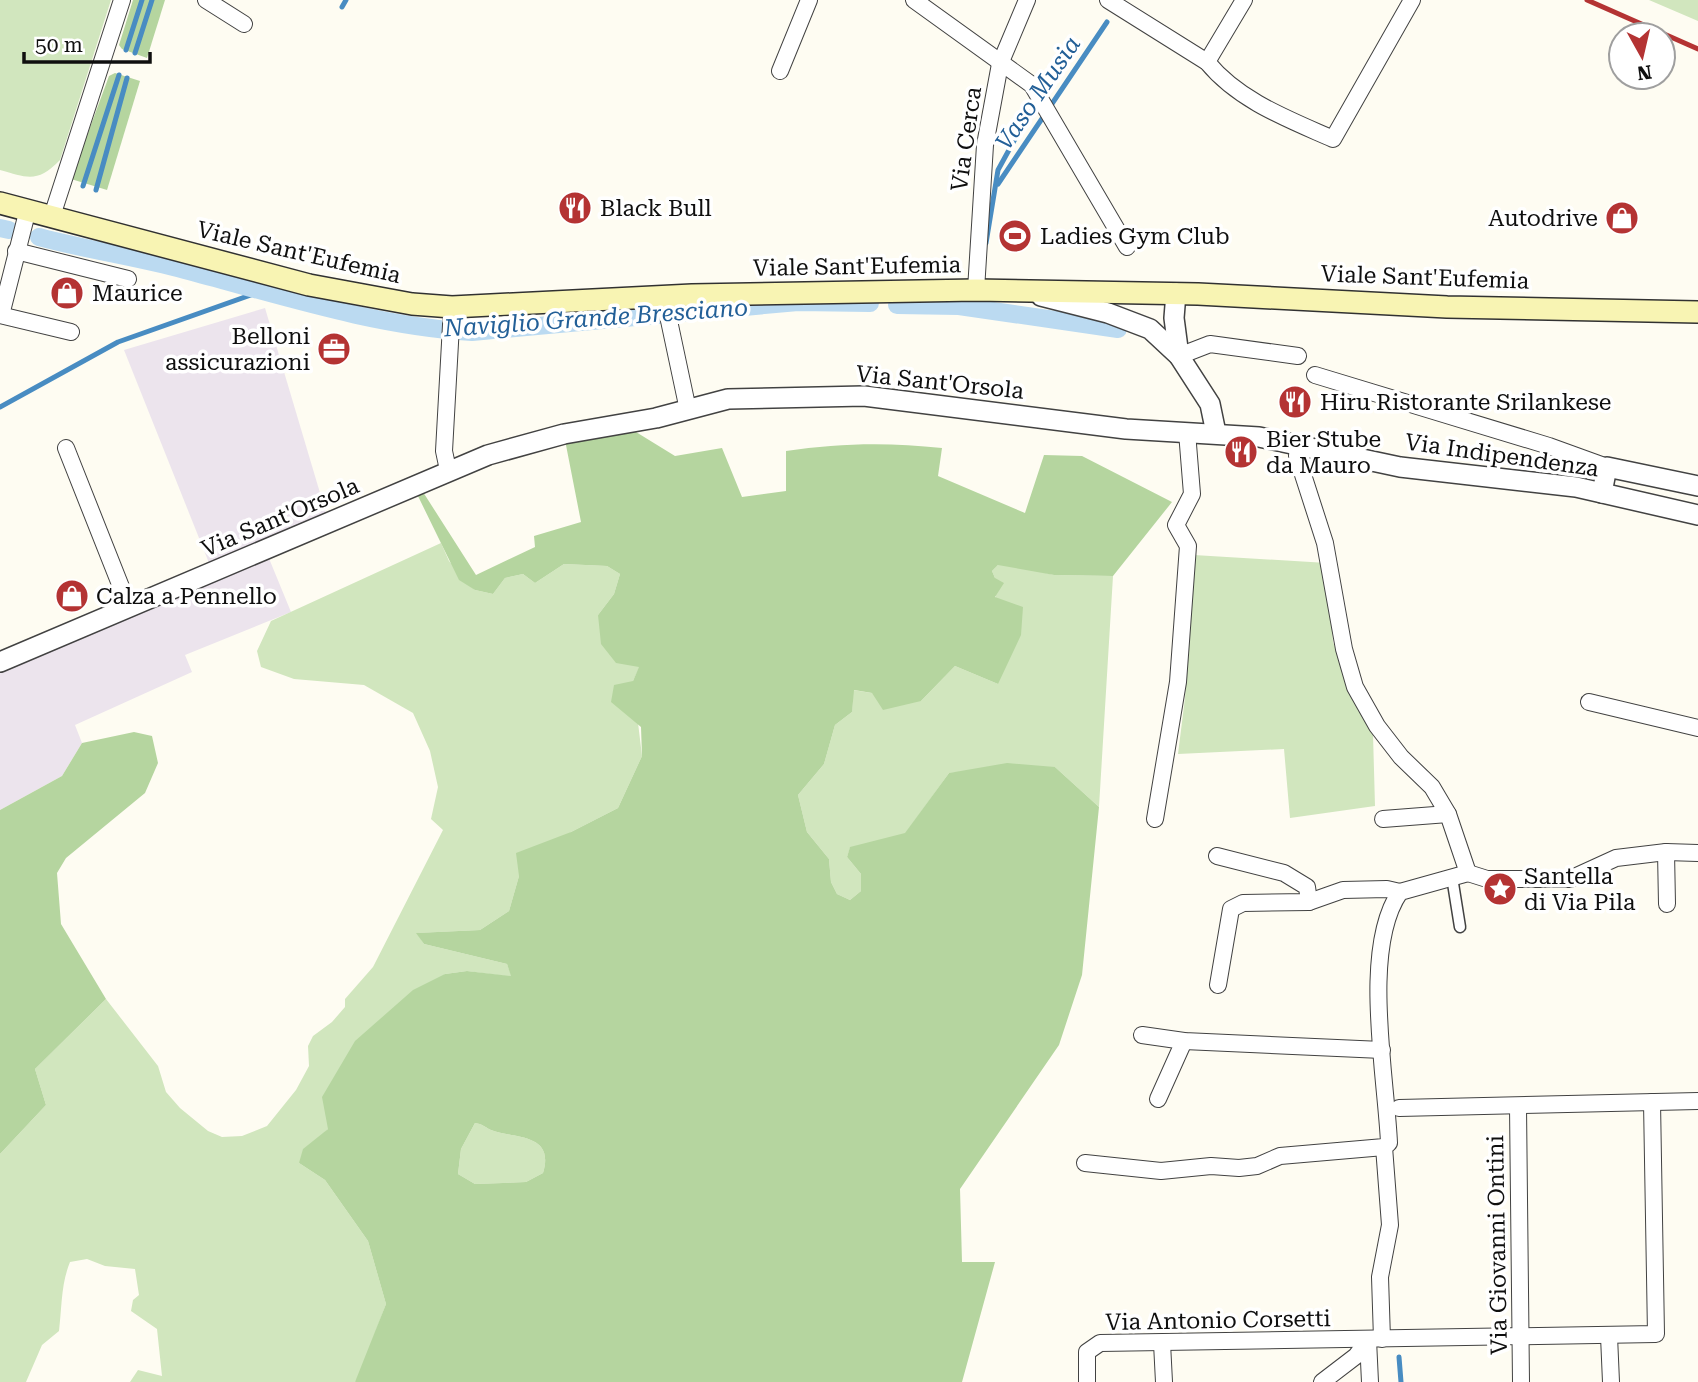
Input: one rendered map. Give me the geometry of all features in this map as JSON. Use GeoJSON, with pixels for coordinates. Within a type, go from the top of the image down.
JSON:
{"type":"FeatureCollection","features":[{"type":"Feature","properties":{"kind":"main road","name":"Viale Sant'Eufemia"},"geometry":{"type":"LineString","coordinates":[[0,203],[309,285],[452,313],[665,303],[839,291],[976,290],[1176,293],[1447,307],[1698,312]]}},
{"type":"Feature","properties":{"kind":"street"},"geometry":{"type":"LineString","coordinates":[[52,216],[122,0]]}},
{"type":"Feature","properties":{"kind":"street"},"geometry":{"type":"LineString","coordinates":[[206,0],[244,24]]}},
{"type":"Feature","properties":{"kind":"street"},"geometry":{"type":"LineString","coordinates":[[780,71],[809,0]]}},
{"type":"Feature","properties":{"kind":"street"},"geometry":{"type":"LineString","coordinates":[[914,0],[1032,85],[1054,118],[1127,247]]}},
{"type":"Feature","properties":{"kind":"street","name":"Via Cerca"},"geometry":{"type":"LineString","coordinates":[[976,290],[985,145],[1000,64],[1027,0]]}},
{"type":"Feature","properties":{"kind":"street"},"geometry":{"type":"LineString","coordinates":[[1108,0],[1207,62],[1218,76],[1264,108],[1333,139],[1412,0]]}},
{"type":"Feature","properties":{"kind":"street"},"geometry":{"type":"LineString","coordinates":[[1207,62],[1244,0]]}},
{"type":"Feature","properties":{"kind":"street"},"geometry":{"type":"LineString","coordinates":[[28,209],[0,315],[71,332]]}},
{"type":"Feature","properties":{"kind":"street"},"geometry":{"type":"LineString","coordinates":[[16,251],[128,279]]}},
{"type":"Feature","properties":{"kind":"street"},"geometry":{"type":"LineString","coordinates":[[1028,292],[1108,313],[1150,329],[1179,356],[1210,404],[1216,433]]}},
{"type":"Feature","properties":{"kind":"street"},"geometry":{"type":"LineString","coordinates":[[1176,293],[1174,318],[1179,356]]}},
{"type":"Feature","properties":{"kind":"street"},"geometry":{"type":"LineString","coordinates":[[665,303],[688,410]]}},
{"type":"Feature","properties":{"kind":"street"},"geometry":{"type":"LineString","coordinates":[[448,470],[444,451],[452,313]]}},
{"type":"Feature","properties":{"kind":"street"},"geometry":{"type":"LineString","coordinates":[[1179,356],[1210,344],[1298,356]]}},
{"type":"Feature","properties":{"kind":"street"},"geometry":{"type":"LineString","coordinates":[[1315,375],[1549,446],[1607,467],[1698,486]]}},
{"type":"Feature","properties":{"kind":"street","name":"Via Sant'Orsola"},"geometry":{"type":"LineString","coordinates":[[0,662],[315,531],[448,470],[523,443],[688,410],[728,399],[864,396],[923,401],[1126,429],[1187,432]]}},
{"type":"Feature","properties":{"kind":"street"},"geometry":{"type":"LineString","coordinates":[[1156,819],[1178,681],[1188,546],[1176,525],[1192,494],[1187,432]]}},
{"type":"Feature","properties":{"kind":"street","name":"Via Indipendenza"},"geometry":{"type":"LineString","coordinates":[[1187,432],[1259,437],[1400,467],[1576,487],[1698,515]]}},
{"type":"Feature","properties":{"kind":"street"},"geometry":{"type":"LineString","coordinates":[[1298,445],[1297,456],[1325,543],[1344,649],[1355,687],[1377,726],[1401,757],[1432,787],[1448,814],[1460,875],[1461,927]]}},
{"type":"Feature","properties":{"kind":"street"},"geometry":{"type":"LineString","coordinates":[[66,448],[129,607]]}},
{"type":"Feature","properties":{"kind":"street"},"geometry":{"type":"LineString","coordinates":[[1602,493],[1607,467]]}},
{"type":"Feature","properties":{"kind":"street"},"geometry":{"type":"LineString","coordinates":[[1589,702],[1698,728]]}},
{"type":"Feature","properties":{"kind":"street"},"geometry":{"type":"LineString","coordinates":[[1383,819],[1448,814]]}},
{"type":"Feature","properties":{"kind":"street"},"geometry":{"type":"LineString","coordinates":[[1666,852],[1667,904]]}},
{"type":"Feature","properties":{"kind":"street"},"geometry":{"type":"LineString","coordinates":[[1218,985],[1231,909],[1243,903],[1309,902],[1343,890],[1387,889],[1400,892],[1460,875],[1487,880],[1570,879],[1616,858],[1666,852],[1698,853]]}},
{"type":"Feature","properties":{"kind":"street"},"geometry":{"type":"LineString","coordinates":[[1217,856],[1284,873],[1307,887],[1309,902]]}},
{"type":"Feature","properties":{"kind":"street"},"geometry":{"type":"LineString","coordinates":[[1085,1163],[1161,1171],[1211,1166],[1239,1168],[1257,1166],[1280,1156],[1384,1147],[1389,1143],[1382,1050],[1379,948],[1384,923],[1400,892]]}},
{"type":"Feature","properties":{"kind":"street"},"geometry":{"type":"LineString","coordinates":[[1142,1035],[1184,1041],[1382,1050]]}},
{"type":"Feature","properties":{"kind":"street"},"geometry":{"type":"LineString","coordinates":[[1158,1099],[1184,1041]]}},
{"type":"Feature","properties":{"kind":"street"},"geometry":{"type":"LineString","coordinates":[[1399,1108],[1698,1101]]}},
{"type":"Feature","properties":{"kind":"street","name":"Via Antonio Corsetti"},"geometry":{"type":"LineString","coordinates":[[1087,1382],[1087,1352],[1100,1343],[1656,1334],[1652,1102]]}},
{"type":"Feature","properties":{"kind":"street","name":"Via Giovanni Ontini"},"geometry":{"type":"LineString","coordinates":[[1518,1107],[1521,1382]]}},
{"type":"Feature","properties":{"kind":"street"},"geometry":{"type":"LineString","coordinates":[[1370,1382],[1380,1277],[1390,1225],[1384,1147]]}},
{"type":"Feature","properties":{"kind":"street"},"geometry":{"type":"LineString","coordinates":[[1609,1336],[1611,1382]]}},
{"type":"Feature","properties":{"kind":"street"},"geometry":{"type":"LineString","coordinates":[[1322,1382],[1375,1339]]}},
{"type":"Feature","properties":{"kind":"street"},"geometry":{"type":"LineString","coordinates":[[1162,1343],[1164,1382]]}},
{"type":"Feature","properties":{"kind":"shaded area"},"geometry":{"type":"Polygon","coordinates":[[[265,308],[326,513],[209,563],[124,350],[265,308]]]}},
{"type":"Feature","properties":{"kind":"shaded area"},"geometry":{"type":"Polygon","coordinates":[[[268,556],[291,612],[185,655],[192,672],[75,725],[82,743],[62,776],[0,810],[0,669],[268,556]]]}},
{"type":"Feature","properties":{"kind":"green space"},"geometry":{"type":"Polygon","coordinates":[[[0,0],[111,0],[60,160],[45,172],[32,177],[0,170],[0,0]]]}},
{"type":"Feature","properties":{"kind":"green space"},"geometry":{"type":"Polygon","coordinates":[[[133,0],[165,0],[147,58],[122,49],[119,45],[133,0]]]}},
{"type":"Feature","properties":{"kind":"green space"},"geometry":{"type":"Polygon","coordinates":[[[1649,0],[1698,0],[1698,21],[1649,0]]]}},
{"type":"Feature","properties":{"kind":"green space"},"geometry":{"type":"Polygon","coordinates":[[[115,73],[140,81],[107,190],[71,179],[109,76],[115,73]]]}},
{"type":"Feature","properties":{"kind":"green space"},"geometry":{"type":"Polygon","coordinates":[[[636,432],[675,456],[722,448],[742,497],[786,491],[786,451],[825,446],[883,444],[942,448],[938,476],[1025,513],[1044,455],[1082,456],[1172,502],[1113,576],[1054,575],[998,565],[992,571],[995,578],[1004,583],[995,597],[1023,607],[1021,635],[998,684],[955,666],[921,701],[883,710],[872,693],[854,690],[852,712],[835,725],[824,764],[798,795],[807,832],[829,859],[831,882],[837,894],[850,900],[861,891],[861,874],[847,857],[850,847],[905,833],[949,773],[1007,763],[1055,767],[1099,807],[1082,975],[1059,1045],[960,1189],[962,1262],[995,1262],[962,1382],[355,1382],[386,1304],[368,1241],[325,1180],[299,1163],[303,1149],[328,1129],[322,1097],[355,1041],[413,990],[445,974],[467,971],[511,976],[507,964],[424,944],[416,933],[480,930],[509,911],[519,876],[516,853],[571,832],[618,808],[642,756],[641,727],[611,702],[614,685],[633,681],[639,667],[616,663],[601,644],[598,615],[614,594],[620,574],[607,566],[564,564],[535,583],[523,574],[505,578],[493,594],[475,590],[459,580],[417,494],[423,492],[476,575],[535,547],[534,536],[581,522],[565,440],[636,432]],[[477,1123],[461,1149],[458,1174],[475,1184],[526,1182],[543,1173],[545,1160],[538,1144],[477,1123]]]}},
{"type":"Feature","properties":{"kind":"green space"},"geometry":{"type":"Polygon","coordinates":[[[441,543],[449,561],[475,590],[493,594],[505,578],[523,574],[535,583],[564,564],[607,566],[620,574],[614,594],[598,615],[640,666],[633,681],[642,756],[618,808],[571,832],[519,876],[509,911],[480,930],[417,933],[424,944],[507,964],[512,977],[467,971],[445,974],[328,1129],[299,1163],[325,1180],[368,1241],[386,1304],[359,1376],[355,1382],[130,1382],[138,1370],[162,1376],[157,1329],[131,1311],[133,1300],[139,1295],[135,1269],[105,1266],[87,1259],[70,1262],[63,1287],[59,1331],[42,1345],[26,1382],[0,1382],[0,1154],[46,1105],[35,1069],[106,999],[158,1066],[166,1092],[180,1108],[208,1131],[222,1137],[242,1136],[267,1126],[296,1090],[309,1066],[308,1046],[313,1036],[332,1022],[345,1007],[345,999],[373,967],[443,830],[431,819],[438,787],[430,751],[413,713],[364,685],[294,679],[261,667],[257,651],[271,621],[441,543]]]}},
{"type":"Feature","properties":{"kind":"green space"},"geometry":{"type":"Polygon","coordinates":[[[1194,555],[1327,563],[1333,642],[1355,701],[1373,734],[1375,806],[1290,818],[1284,749],[1178,754],[1185,698],[1194,555]]]}},
{"type":"Feature","properties":{"kind":"green space"},"geometry":{"type":"Polygon","coordinates":[[[1009,564],[1054,575],[1113,576],[1099,807],[1055,767],[949,773],[905,834],[850,848],[847,857],[861,874],[861,891],[850,900],[837,894],[831,882],[829,859],[807,832],[798,795],[824,764],[835,725],[852,712],[853,690],[921,701],[955,666],[998,684],[995,578],[992,571],[998,565],[1009,564]]]}},
{"type":"Feature","properties":{"kind":"green space"},"geometry":{"type":"Polygon","coordinates":[[[134,732],[152,736],[158,763],[145,793],[66,858],[57,873],[61,924],[106,999],[35,1069],[46,1105],[0,1154],[0,810],[62,776],[82,743],[134,732]]]}},
{"type":"Feature","properties":{"kind":"green space"},"geometry":{"type":"Polygon","coordinates":[[[475,1123],[538,1144],[545,1160],[543,1173],[526,1182],[475,1184],[458,1174],[461,1149],[475,1123]]]}},
{"type":"Feature","properties":{"kind":"waterway"},"geometry":{"type":"LineString","coordinates":[[126,50],[142,0]]}},
{"type":"Feature","properties":{"kind":"waterway"},"geometry":{"type":"LineString","coordinates":[[135,53],[152,0]]}},
{"type":"Feature","properties":{"kind":"waterway"},"geometry":{"type":"LineString","coordinates":[[342,7],[346,0]]}},
{"type":"Feature","properties":{"kind":"waterway","name":"Vaso Musia"},"geometry":{"type":"LineString","coordinates":[[998,184],[1107,22]]}},
{"type":"Feature","properties":{"kind":"waterway"},"geometry":{"type":"LineString","coordinates":[[83,186],[119,75]]}},
{"type":"Feature","properties":{"kind":"waterway","name":"Vaso Musia"},"geometry":{"type":"LineString","coordinates":[[986,243],[998,170],[1033,106],[1054,77]]}},
{"type":"Feature","properties":{"kind":"waterway"},"geometry":{"type":"LineString","coordinates":[[96,190],[127,78]]}},
{"type":"Feature","properties":{"kind":"waterway","name":"Naviglio Grande Bresciano"},"geometry":{"type":"LineString","coordinates":[[0,228],[9,230]]}},
{"type":"Feature","properties":{"kind":"waterway","name":"Naviglio Grande Bresciano"},"geometry":{"type":"LineString","coordinates":[[39,237],[167,265],[363,316],[435,329],[472,332],[798,302],[870,303]]}},
{"type":"Feature","properties":{"kind":"waterway"},"geometry":{"type":"LineString","coordinates":[[0,407],[118,342],[262,291]]}},
{"type":"Feature","properties":{"kind":"waterway","name":"Naviglio Grande Bresciano"},"geometry":{"type":"LineString","coordinates":[[897,305],[959,306],[1118,329]]}},
{"type":"Feature","properties":{"kind":"waterway"},"geometry":{"type":"LineString","coordinates":[[1399,1357],[1401,1382]]}},
{"type":"Feature","properties":{"kind":"railway"},"geometry":{"type":"LineString","coordinates":[[1587,0],[1698,49]]}},
{"type":"Feature","properties":{"kind":"place","name":"Black Bull"},"geometry":{"type":"Point","coordinates":[575,208]}},
{"type":"Feature","properties":{"kind":"place","name":"Autodrive"},"geometry":{"type":"Point","coordinates":[1622,218]}},
{"type":"Feature","properties":{"kind":"place","name":"Ladies Gym Club"},"geometry":{"type":"Point","coordinates":[1015,236]}},
{"type":"Feature","properties":{"kind":"place","name":"Maurice"},"geometry":{"type":"Point","coordinates":[67,293]}},
{"type":"Feature","properties":{"kind":"place","name":"Belloni assicurazioni"},"geometry":{"type":"Point","coordinates":[334,349]}},
{"type":"Feature","properties":{"kind":"place","name":"Hiru Ristorante Srilankese"},"geometry":{"type":"Point","coordinates":[1295,402]}},
{"type":"Feature","properties":{"kind":"place","name":"Bier Stube da Mauro"},"geometry":{"type":"Point","coordinates":[1241,452]}},
{"type":"Feature","properties":{"kind":"place","name":"Calza a Pennello"},"geometry":{"type":"Point","coordinates":[72,596]}},
{"type":"Feature","properties":{"kind":"place","name":"Santella di Via Pila"},"geometry":{"type":"Point","coordinates":[1500,889]}}]}
